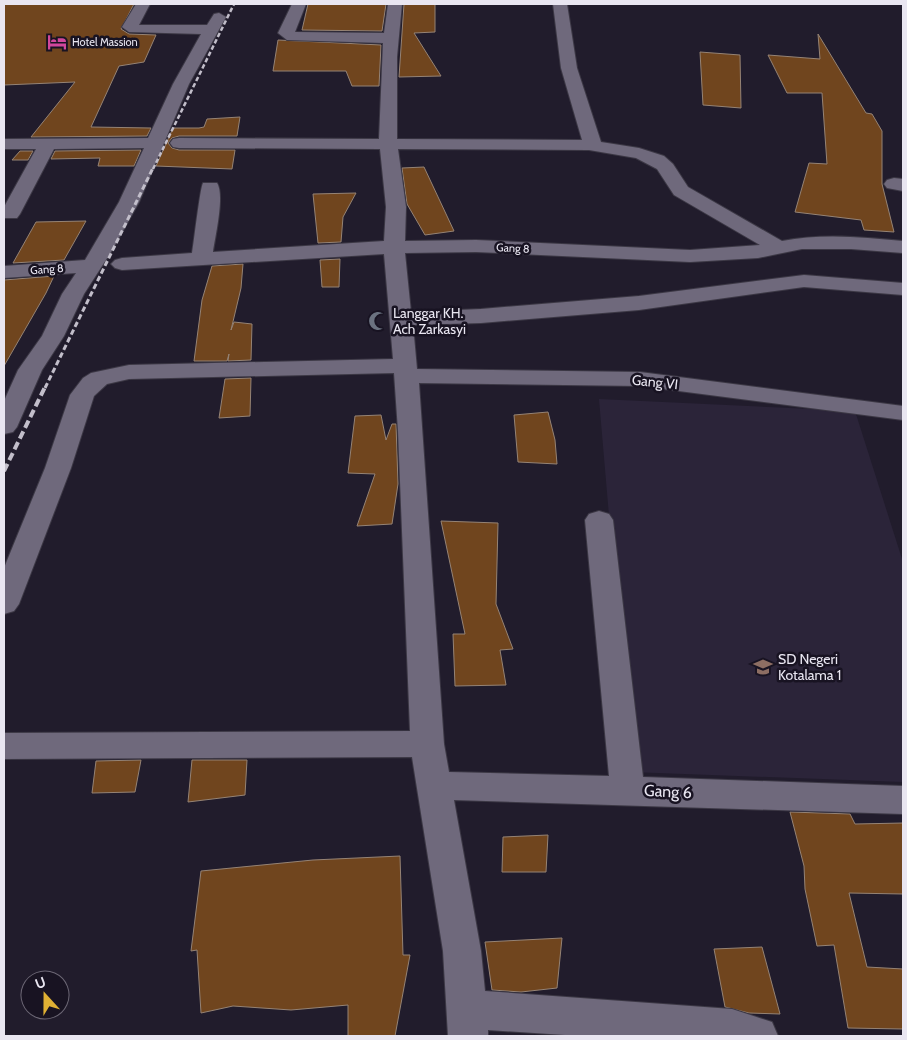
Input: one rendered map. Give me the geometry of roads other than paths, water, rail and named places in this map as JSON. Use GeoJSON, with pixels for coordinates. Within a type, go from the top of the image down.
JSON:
{"type":"FeatureCollection","features":[{"type":"Feature","properties":{"kind":"street"},"geometry":{"type":"LineString","coordinates":[[4,427],[30,370],[53,336],[90,266],[101,252],[129,202],[181,84],[215,24],[134,29],[130,27],[143,4]]}},
{"type":"Feature","properties":{"kind":"street"},"geometry":{"type":"LineString","coordinates":[[299,4],[286,33],[292,37],[392,38]]}},
{"type":"Feature","properties":{"kind":"street"},"geometry":{"type":"LineString","coordinates":[[395,4],[388,143],[396,207],[394,247],[412,458],[427,744],[462,951],[467,1022],[732,1028],[758,1036]]}},
{"type":"Feature","properties":{"kind":"street"},"geometry":{"type":"LineString","coordinates":[[560,4],[569,68],[591,137],[592,143],[589,146]]}},
{"type":"Feature","properties":{"kind":"street"},"geometry":{"type":"LineString","coordinates":[[4,144],[156,143]]}},
{"type":"Feature","properties":{"kind":"street"},"geometry":{"type":"LineString","coordinates":[[179,143],[388,143],[589,146],[632,153],[659,161],[668,169],[670,177],[681,191],[779,248]]}},
{"type":"Feature","properties":{"kind":"street"},"geometry":{"type":"LineString","coordinates":[[10,214],[48,144]]}},
{"type":"Feature","properties":{"kind":"street"},"geometry":{"type":"LineString","coordinates":[[201,259],[209,213],[210,188]]}},
{"type":"Feature","properties":{"kind":"street","name":"Gang 8"},"geometry":{"type":"LineString","coordinates":[[122,264],[394,247],[476,246],[690,256],[758,252],[802,243],[833,242],[903,247]]}},
{"type":"Feature","properties":{"kind":"street","name":"Gang 8"},"geometry":{"type":"LineString","coordinates":[[4,272],[90,266]]}},
{"type":"Feature","properties":{"kind":"street"},"geometry":{"type":"LineString","coordinates":[[399,319],[482,316],[639,303],[804,281],[903,289]]}},
{"type":"Feature","properties":{"kind":"street","name":"Gang VI"},"geometry":{"type":"LineString","coordinates":[[4,604],[58,468],[82,395],[91,382],[98,378],[129,372],[404,370],[482,379],[562,376],[642,379],[903,413]]}},
{"type":"Feature","properties":{"kind":"street"},"geometry":{"type":"LineString","coordinates":[[599,520],[627,790]]}},
{"type":"Feature","properties":{"kind":"street"},"geometry":{"type":"LineString","coordinates":[[4,746],[427,744]]}},
{"type":"Feature","properties":{"kind":"street","name":"Gang 6"},"geometry":{"type":"LineString","coordinates":[[433,786],[627,790],[903,800]]}},
{"type":"Feature","properties":{"kind":"railway"},"geometry":{"type":"LineString","coordinates":[[153,169],[234,4]]}},
{"type":"Feature","properties":{"kind":"railway"},"geometry":{"type":"LineString","coordinates":[[45,388],[153,168]]}},
{"type":"Feature","properties":{"kind":"railway"},"geometry":{"type":"LineString","coordinates":[[4,471],[45,387]]}},
{"type":"Feature","properties":{"kind":"place","name":"Hotel Massion"},"geometry":{"type":"Point","coordinates":[57,42]}},
{"type":"Feature","properties":{"kind":"place","name":"Langgar KH. Ach Zarkasyi"},"geometry":{"type":"Point","coordinates":[378,321]}},
{"type":"Feature","properties":{"kind":"place","name":"SD Negeri Kotalama 1"},"geometry":{"type":"Point","coordinates":[763,667]}}]}
